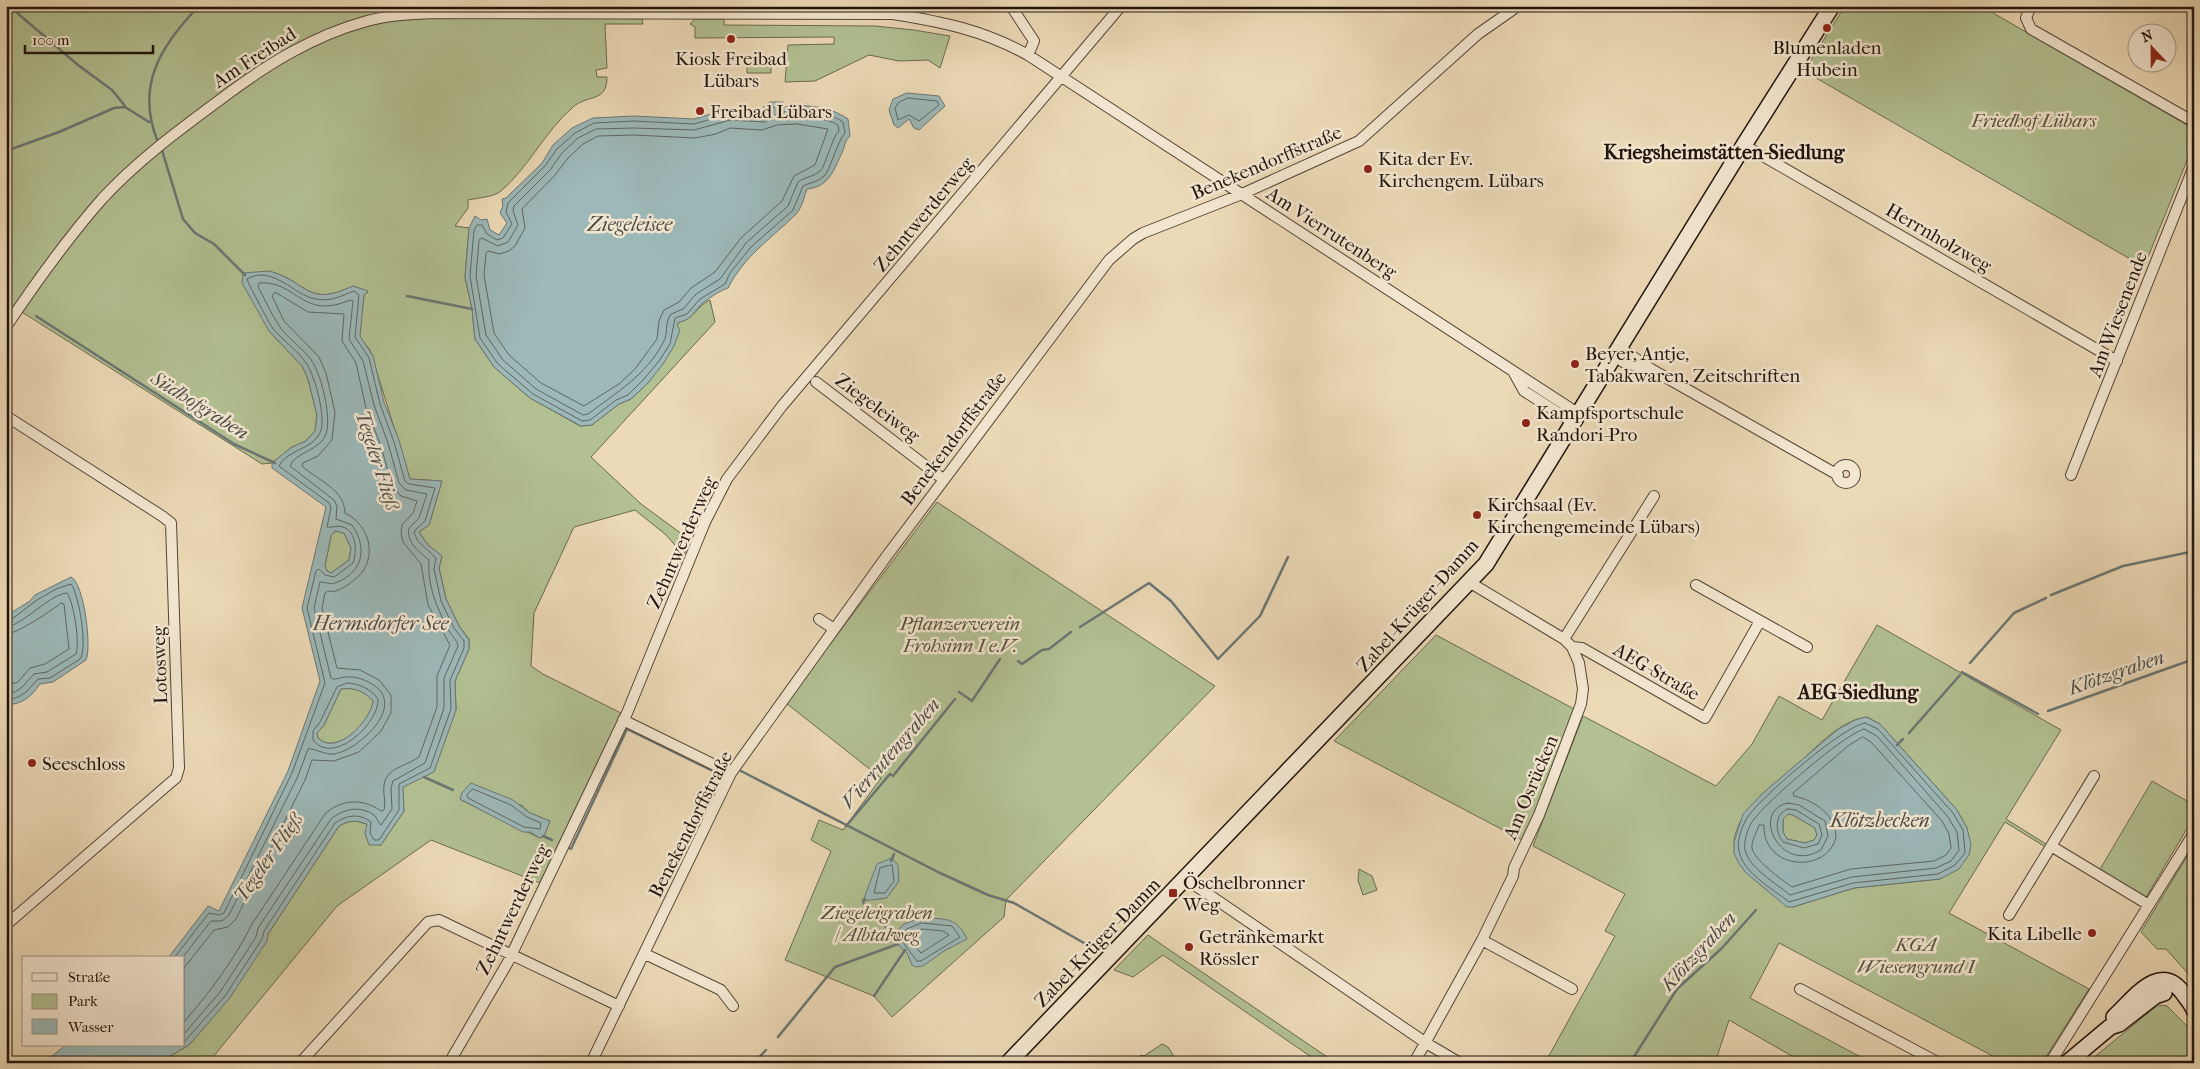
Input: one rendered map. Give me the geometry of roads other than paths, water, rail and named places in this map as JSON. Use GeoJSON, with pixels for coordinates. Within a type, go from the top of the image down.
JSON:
{"type":"FeatureCollection","features":[{"type":"Feature","properties":{"kind":"street"},"geometry":{"type":"LineString","coordinates":[[1011,6],[1034,41],[1028,55]]}},
{"type":"Feature","properties":{"kind":"street","name":"Zehntwerderweg"},"geometry":{"type":"LineString","coordinates":[[449,1063],[512,954],[623,720],[705,522],[728,479],[743,456],[782,406],[1121,6]]}},
{"type":"Feature","properties":{"kind":"street","name":"Benekendorffstraße"},"geometry":{"type":"LineString","coordinates":[[591,1063],[731,774],[944,479],[1109,260],[1132,239],[1143,232],[1242,194],[1359,141],[1478,34],[1518,6]]}},
{"type":"Feature","properties":{"kind":"street","name":"Zabel-Krüger-Damm"},"geometry":{"type":"LineString","coordinates":[[1008,1063],[1486,564],[1744,145],[1832,6]]}},
{"type":"Feature","properties":{"kind":"street"},"geometry":{"type":"LineString","coordinates":[[2032,6],[2026,18],[2031,28],[2194,122]]}},
{"type":"Feature","properties":{"kind":"street","name":"Am Freibad"},"geometry":{"type":"LineString","coordinates":[[6,327],[57,253],[103,198],[168,138],[248,79],[302,44],[345,28],[388,16],[435,13],[893,14],[956,25],[995,38],[1028,55]]}},
{"type":"Feature","properties":{"kind":"street","name":"Am Vierrutenberg"},"geometry":{"type":"LineString","coordinates":[[1028,55],[1512,371],[1524,391],[1576,419]]}},
{"type":"Feature","properties":{"kind":"street","name":"Herrnholzweg"},"geometry":{"type":"LineString","coordinates":[[1744,145],[2117,361]]}},
{"type":"Feature","properties":{"kind":"street","name":"Am Wiesenende"},"geometry":{"type":"LineString","coordinates":[[2071,475],[2194,166]]}},
{"type":"Feature","properties":{"kind":"street"},"geometry":{"type":"LineString","coordinates":[[1617,353],[1625,363],[1650,369],[1838,476]]}},
{"type":"Feature","properties":{"kind":"street","name":"Ziegeleiweg"},"geometry":{"type":"LineString","coordinates":[[816,382],[944,479]]}},
{"type":"Feature","properties":{"kind":"street","name":"Lotosweg"},"geometry":{"type":"LineString","coordinates":[[6,416],[124,490],[171,524],[179,768],[176,778],[170,784],[6,924]]}},
{"type":"Feature","properties":{"kind":"street"},"geometry":{"type":"LineString","coordinates":[[1564,639],[1654,496]]}},
{"type":"Feature","properties":{"kind":"street","name":"Am Osrücken"},"geometry":{"type":"LineString","coordinates":[[1414,1063],[1482,940],[1513,876],[1514,868],[1539,815],[1581,704],[1582,675],[1572,647],[1564,639],[1469,582]]}},
{"type":"Feature","properties":{"kind":"street"},"geometry":{"type":"LineString","coordinates":[[1696,585],[1807,647]]}},
{"type":"Feature","properties":{"kind":"street"},"geometry":{"type":"LineString","coordinates":[[819,619],[834,629]]}},
{"type":"Feature","properties":{"kind":"street","name":"AEG-Straße"},"geometry":{"type":"LineString","coordinates":[[1572,647],[1582,648],[1705,718],[1760,621]]}},
{"type":"Feature","properties":{"kind":"street"},"geometry":{"type":"LineString","coordinates":[[623,720],[731,774]]}},
{"type":"Feature","properties":{"kind":"street"},"geometry":{"type":"LineString","coordinates":[[2009,915],[2094,776]]}},
{"type":"Feature","properties":{"kind":"street"},"geometry":{"type":"LineString","coordinates":[[2050,1063],[2193,838]]}},
{"type":"Feature","properties":{"kind":"street"},"geometry":{"type":"LineString","coordinates":[[2052,846],[2149,905]]}},
{"type":"Feature","properties":{"kind":"street"},"geometry":{"type":"LineString","coordinates":[[1186,879],[1426,1043],[1460,1063]]}},
{"type":"Feature","properties":{"kind":"street"},"geometry":{"type":"LineString","coordinates":[[300,1063],[428,922],[439,920],[619,1006]]}},
{"type":"Feature","properties":{"kind":"street"},"geometry":{"type":"LineString","coordinates":[[1482,940],[1572,989]]}},
{"type":"Feature","properties":{"kind":"street"},"geometry":{"type":"LineString","coordinates":[[645,954],[721,990],[733,1006]]}},
{"type":"Feature","properties":{"kind":"street"},"geometry":{"type":"LineString","coordinates":[[2067,1063],[2110,1027],[2112,1019],[2150,984],[2163,986],[2172,981],[2194,1010]]}},
{"type":"Feature","properties":{"kind":"street"},"geometry":{"type":"LineString","coordinates":[[2163,986],[2194,1016]]}},
{"type":"Feature","properties":{"kind":"street"},"geometry":{"type":"LineString","coordinates":[[1800,989],[1939,1063]]}},
{"type":"Feature","properties":{"kind":"water"},"geometry":{"type":"Polygon","coordinates":[[[907,93],[939,96],[945,106],[919,130],[914,128],[909,119],[898,128],[894,125],[889,110],[893,99],[907,93]]]}},
{"type":"Feature","properties":{"kind":"water","name":"Ziegeleisee"},"geometry":{"type":"Polygon","coordinates":[[[770,102],[783,102],[783,107],[808,106],[833,111],[848,119],[850,136],[833,172],[820,185],[807,189],[798,212],[750,257],[728,288],[718,292],[704,302],[687,319],[679,322],[677,325],[680,330],[674,346],[648,383],[631,399],[619,404],[592,425],[581,426],[530,398],[494,367],[475,339],[472,309],[465,277],[469,228],[475,216],[481,220],[487,219],[490,230],[499,235],[507,223],[500,213],[503,206],[502,199],[506,198],[542,163],[553,145],[572,128],[593,118],[634,116],[694,119],[728,109],[763,111],[764,106],[770,102]]]}},
{"type":"Feature","properties":{"kind":"water","name":"Hermsdorfer See"},"geometry":{"type":"Polygon","coordinates":[[[269,271],[316,294],[338,292],[353,286],[368,291],[364,295],[360,336],[373,356],[384,402],[399,440],[410,479],[442,481],[429,525],[419,532],[428,545],[442,556],[439,568],[446,599],[459,626],[469,640],[469,649],[455,681],[456,710],[434,772],[403,787],[404,811],[381,845],[369,845],[365,833],[367,824],[353,821],[339,826],[268,934],[267,941],[229,999],[189,1045],[158,1063],[48,1063],[47,1060],[65,1046],[185,1046],[185,956],[170,956],[208,906],[219,911],[288,771],[320,681],[302,608],[326,507],[272,468],[272,463],[292,447],[306,441],[315,431],[317,415],[308,379],[302,366],[269,331],[242,283],[243,273],[269,271]],[[335,531],[331,536],[325,566],[327,571],[331,573],[349,560],[351,548],[344,533],[335,531]],[[341,689],[324,725],[317,733],[318,738],[326,743],[343,740],[352,734],[360,726],[371,709],[373,701],[366,695],[358,690],[341,689]]]}},
{"type":"Feature","properties":{"kind":"water"},"geometry":{"type":"Polygon","coordinates":[[[71,577],[76,582],[80,591],[86,616],[88,653],[86,660],[53,682],[40,684],[30,696],[22,701],[6,705],[6,616],[30,601],[35,595],[71,577]]]}},
{"type":"Feature","properties":{"kind":"water","name":"Klötzbecken"},"geometry":{"type":"Polygon","coordinates":[[[1866,717],[1880,724],[1957,810],[1967,828],[1971,845],[1969,855],[1959,869],[1940,879],[1854,888],[1793,907],[1787,907],[1745,872],[1738,862],[1734,853],[1734,842],[1743,814],[1763,793],[1837,730],[1855,720],[1866,717]],[[1788,814],[1783,819],[1783,832],[1787,839],[1805,843],[1814,840],[1817,835],[1815,828],[1788,814]]]}},
{"type":"Feature","properties":{"kind":"water"},"geometry":{"type":"Polygon","coordinates":[[[471,783],[513,800],[530,813],[550,821],[544,837],[540,838],[530,832],[523,832],[460,799],[462,793],[471,783]]]}},
{"type":"Feature","properties":{"kind":"water"},"geometry":{"type":"Polygon","coordinates":[[[892,858],[898,865],[899,881],[887,898],[863,901],[877,864],[892,858]]]}},
{"type":"Feature","properties":{"kind":"water"},"geometry":{"type":"Polygon","coordinates":[[[920,918],[948,920],[959,926],[967,939],[944,951],[923,966],[916,967],[912,965],[907,953],[898,945],[894,934],[904,924],[920,918]]]}},
{"type":"Feature","properties":{"kind":"waterway"},"geometry":{"type":"LineString","coordinates":[[9,6],[78,65],[112,90],[125,106]]}},
{"type":"Feature","properties":{"kind":"waterway","name":"Tegeler Fließ"},"geometry":{"type":"LineString","coordinates":[[158,142],[149,103],[155,68],[173,36],[199,6]]}},
{"type":"Feature","properties":{"kind":"waterway"},"geometry":{"type":"LineString","coordinates":[[6,151],[59,132],[114,108],[125,107],[149,122]]}},
{"type":"Feature","properties":{"kind":"waterway","name":"Tegeler Fließ"},"geometry":{"type":"LineString","coordinates":[[161,147],[183,219],[195,233],[214,244],[245,275]]}},
{"type":"Feature","properties":{"kind":"waterway"},"geometry":{"type":"LineString","coordinates":[[407,296],[472,309]]}},
{"type":"Feature","properties":{"kind":"waterway","name":"Südhofgraben"},"geometry":{"type":"LineString","coordinates":[[36,316],[234,444],[275,463]]}},
{"type":"Feature","properties":{"kind":"waterway","name":"Klötzgraben"},"geometry":{"type":"LineString","coordinates":[[2051,595],[2123,566],[2190,552],[2194,549]]}},
{"type":"Feature","properties":{"kind":"waterway","name":"Vierrutengraben"},"geometry":{"type":"LineString","coordinates":[[1080,627],[1149,583],[1171,601],[1218,659],[1260,616],[1288,557]]}},
{"type":"Feature","properties":{"kind":"waterway","name":"Klötzgraben"},"geometry":{"type":"LineString","coordinates":[[1970,663],[2014,613],[2046,598]]}},
{"type":"Feature","properties":{"kind":"waterway","name":"Vierrutengraben"},"geometry":{"type":"LineString","coordinates":[[1018,661],[1022,664],[1042,650],[1049,649],[1071,632]]}},
{"type":"Feature","properties":{"kind":"waterway","name":"Vierrutengraben"},"geometry":{"type":"LineString","coordinates":[[959,692],[972,701],[1000,659]]}},
{"type":"Feature","properties":{"kind":"waterway","name":"Klötzgraben"},"geometry":{"type":"LineString","coordinates":[[2048,711],[2194,659]]}},
{"type":"Feature","properties":{"kind":"waterway","name":"Klötzgraben"},"geometry":{"type":"LineString","coordinates":[[1962,672],[2038,714]]}},
{"type":"Feature","properties":{"kind":"waterway","name":"Klötzgraben"},"geometry":{"type":"LineString","coordinates":[[1909,733],[1960,675]]}},
{"type":"Feature","properties":{"kind":"waterway","name":"Vierrutengraben"},"geometry":{"type":"LineString","coordinates":[[846,826],[890,774],[893,776],[955,699]]}},
{"type":"Feature","properties":{"kind":"waterway"},"geometry":{"type":"LineString","coordinates":[[567,847],[571,849],[627,729],[715,772]]}},
{"type":"Feature","properties":{"kind":"waterway","name":"Klötzgraben"},"geometry":{"type":"LineString","coordinates":[[1897,745],[1903,739]]}},
{"type":"Feature","properties":{"kind":"waterway"},"geometry":{"type":"LineString","coordinates":[[741,771],[938,872],[988,895],[1014,903],[1098,951]]}},
{"type":"Feature","properties":{"kind":"waterway"},"geometry":{"type":"LineString","coordinates":[[424,777],[453,790]]}},
{"type":"Feature","properties":{"kind":"waterway"},"geometry":{"type":"LineString","coordinates":[[543,836],[552,840]]}},
{"type":"Feature","properties":{"kind":"waterway"},"geometry":{"type":"LineString","coordinates":[[891,861],[894,854]]}},
{"type":"Feature","properties":{"kind":"waterway"},"geometry":{"type":"LineString","coordinates":[[865,899],[863,901],[866,911],[896,935]]}},
{"type":"Feature","properties":{"kind":"waterway","name":"Klötzgraben"},"geometry":{"type":"LineString","coordinates":[[1630,1063],[1677,989],[1722,948],[1756,910]]}},
{"type":"Feature","properties":{"kind":"waterway"},"geometry":{"type":"LineString","coordinates":[[778,1037],[835,967],[898,944]]}},
{"type":"Feature","properties":{"kind":"waterway"},"geometry":{"type":"LineString","coordinates":[[874,996],[905,950]]}},
{"type":"Feature","properties":{"kind":"waterway"},"geometry":{"type":"LineString","coordinates":[[754,1063],[766,1050]]}},
{"type":"Feature","properties":{"kind":"place","name":"Blumenladen Hubein"},"geometry":{"type":"Point","coordinates":[1827,28]}},
{"type":"Feature","properties":{"kind":"place","name":"Kiosk Freibad Lübars"},"geometry":{"type":"Point","coordinates":[731,39]}},
{"type":"Feature","properties":{"kind":"place","name":"Freibad Lübars"},"geometry":{"type":"Point","coordinates":[700,111]}},
{"type":"Feature","properties":{"kind":"place","name":"Kita der Ev. Kirchengem. Lübars"},"geometry":{"type":"Point","coordinates":[1368,169]}},
{"type":"Feature","properties":{"kind":"place","name":"Beyer, Antje, Tabakwaren, Zeitschriften"},"geometry":{"type":"Point","coordinates":[1575,364]}},
{"type":"Feature","properties":{"kind":"place","name":"Kampfsportschule Randori-Pro"},"geometry":{"type":"Point","coordinates":[1526,423]}},
{"type":"Feature","properties":{"kind":"place","name":"Kirchsaal (Ev. Kirchengemeinde Lübars)"},"geometry":{"type":"Point","coordinates":[1477,515]}},
{"type":"Feature","properties":{"kind":"place","name":"Seeschloss"},"geometry":{"type":"Point","coordinates":[32,763]}},
{"type":"Feature","properties":{"kind":"place","name":"Öschelbronner Weg"},"geometry":{"type":"Point","coordinates":[1173,893]}},
{"type":"Feature","properties":{"kind":"place","name":"Kita Libelle"},"geometry":{"type":"Point","coordinates":[2092,933]}},
{"type":"Feature","properties":{"kind":"place","name":"Getränkemarkt Rössler"},"geometry":{"type":"Point","coordinates":[1189,947]}},
{"type":"Feature","properties":{"kind":"district","name":"Kriegsheimstätten-Siedlung"},"geometry":{"type":"Point","coordinates":[1724,152]}},
{"type":"Feature","properties":{"kind":"district","name":"AEG-Siedlung"},"geometry":{"type":"Point","coordinates":[1858,692]}},
{"type":"Feature","properties":{"kind":"park label","name":"Friedhof Lübars"},"geometry":{"type":"Point","coordinates":[2034,120]}},
{"type":"Feature","properties":{"kind":"park label","name":"Pflanzerverein Frohsinn I e.V."},"geometry":{"type":"Point","coordinates":[960,634]}},
{"type":"Feature","properties":{"kind":"park label","name":"Ziegeleigraben / Albtalweg"},"geometry":{"type":"Point","coordinates":[877,923]}},
{"type":"Feature","properties":{"kind":"park label","name":"KGA Wiesengrund I"},"geometry":{"type":"Point","coordinates":[1916,955]}}]}
